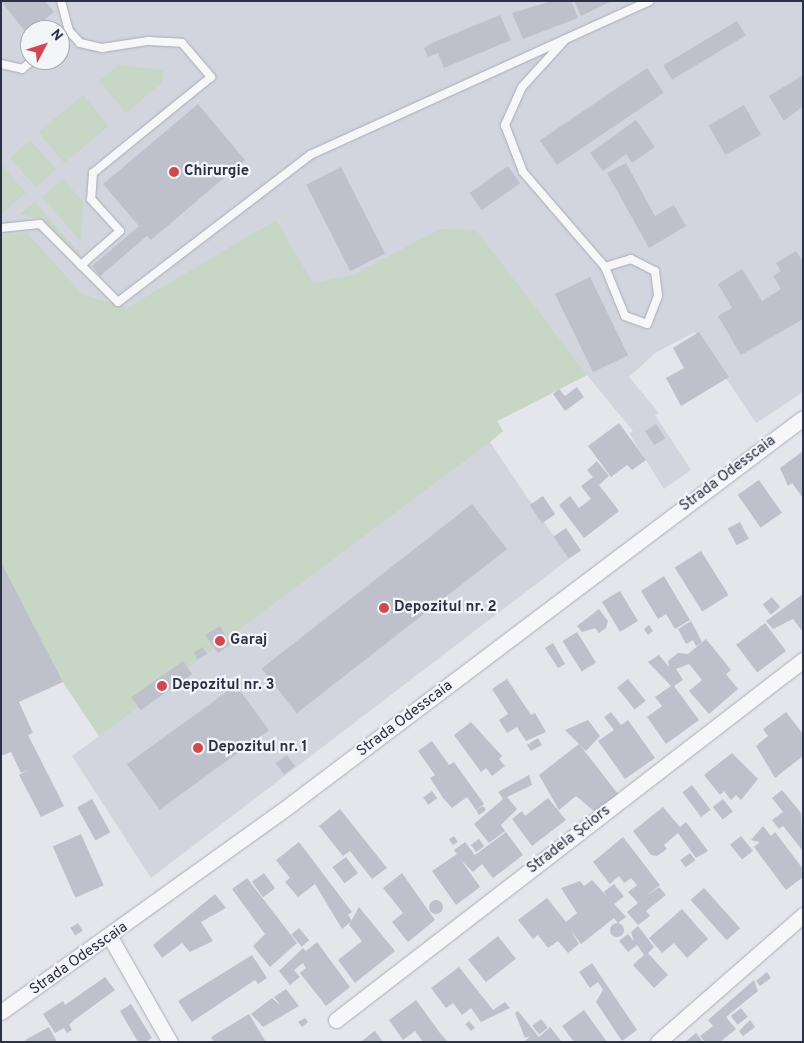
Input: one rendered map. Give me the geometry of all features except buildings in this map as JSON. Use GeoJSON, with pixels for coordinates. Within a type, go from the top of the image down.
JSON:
{"type":"FeatureCollection","features":[{"type":"Feature","properties":{"kind":"street","name":"Strada Odesscaia"},"geometry":{"type":"LineString","coordinates":[[1,1012],[110,937],[803,418]]}},
{"type":"Feature","properties":{"kind":"street","name":"Stradela Șciors"},"geometry":{"type":"LineString","coordinates":[[336,1020],[803,660]]}},
{"type":"Feature","properties":{"kind":"street"},"geometry":{"type":"LineString","coordinates":[[658,1042],[803,915]]}},
{"type":"Feature","properties":{"kind":"street"},"geometry":{"type":"LineString","coordinates":[[110,937],[170,1042]]}},
{"type":"Feature","properties":{"kind":"lane"},"geometry":{"type":"LineString","coordinates":[[61,1],[66,20]]}},
{"type":"Feature","properties":{"kind":"lane"},"geometry":{"type":"LineString","coordinates":[[1,228],[40,224],[118,302],[310,154],[650,1]]}},
{"type":"Feature","properties":{"kind":"lane"},"geometry":{"type":"LineString","coordinates":[[70,32],[80,43],[102,48],[148,41],[182,43],[211,77],[93,173],[91,199],[120,231],[81,265]]}},
{"type":"Feature","properties":{"kind":"lane"},"geometry":{"type":"LineString","coordinates":[[567,38],[522,87],[505,126],[523,172],[605,267],[625,316],[647,324],[658,296],[654,271],[631,259],[605,267]]}},
{"type":"Feature","properties":{"kind":"lane"},"geometry":{"type":"LineString","coordinates":[[2,66],[20,69]]}},
{"type":"Feature","properties":{"kind":"shaded area"},"geometry":{"type":"Polygon","coordinates":[[[1,1],[803,1],[803,392],[756,423],[695,332],[655,353],[629,377],[659,413],[655,415],[691,470],[664,489],[629,433],[633,431],[587,375],[497,421],[503,431],[490,442],[569,559],[151,878],[72,756],[99,736],[63,682],[1,562],[1,1]]]}},
{"type":"Feature","properties":{"kind":"green space"},"geometry":{"type":"Polygon","coordinates":[[[118,65],[163,70],[162,83],[126,113],[99,81],[118,65]]]}},
{"type":"Feature","properties":{"kind":"green space"},"geometry":{"type":"Polygon","coordinates":[[[83,95],[109,126],[64,163],[39,132],[83,95]]]}},
{"type":"Feature","properties":{"kind":"green space"},"geometry":{"type":"Polygon","coordinates":[[[30,140],[56,169],[36,187],[10,158],[30,140]]]}},
{"type":"Feature","properties":{"kind":"green space"},"geometry":{"type":"Polygon","coordinates":[[[1,164],[26,193],[1,214],[1,164]]]}},
{"type":"Feature","properties":{"kind":"green space"},"geometry":{"type":"Polygon","coordinates":[[[63,179],[83,202],[81,242],[42,197],[63,179]]]}},
{"type":"Feature","properties":{"kind":"green space"},"geometry":{"type":"Polygon","coordinates":[[[35,202],[82,256],[79,258],[39,219],[20,214],[35,202]]]}},
{"type":"Feature","properties":{"kind":"green space"},"geometry":{"type":"Polygon","coordinates":[[[276,220],[313,283],[353,275],[440,229],[476,230],[587,375],[497,421],[503,431],[490,442],[228,638],[219,626],[206,635],[214,648],[188,668],[183,661],[133,698],[138,707],[99,736],[63,682],[1,562],[1,235],[27,233],[82,294],[127,308],[276,220]]]}},
{"type":"Feature","properties":{"kind":"place","name":"Chirurgie"},"geometry":{"type":"Point","coordinates":[174,172]}},
{"type":"Feature","properties":{"kind":"place","name":"Depozitul nr. 2"},"geometry":{"type":"Point","coordinates":[384,608]}},
{"type":"Feature","properties":{"kind":"place","name":"Garaj"},"geometry":{"type":"Point","coordinates":[220,641]}},
{"type":"Feature","properties":{"kind":"place","name":"Depozitul nr. 3"},"geometry":{"type":"Point","coordinates":[162,686]}},
{"type":"Feature","properties":{"kind":"place","name":"Depozitul nr. 1"},"geometry":{"type":"Point","coordinates":[198,748]}}]}
